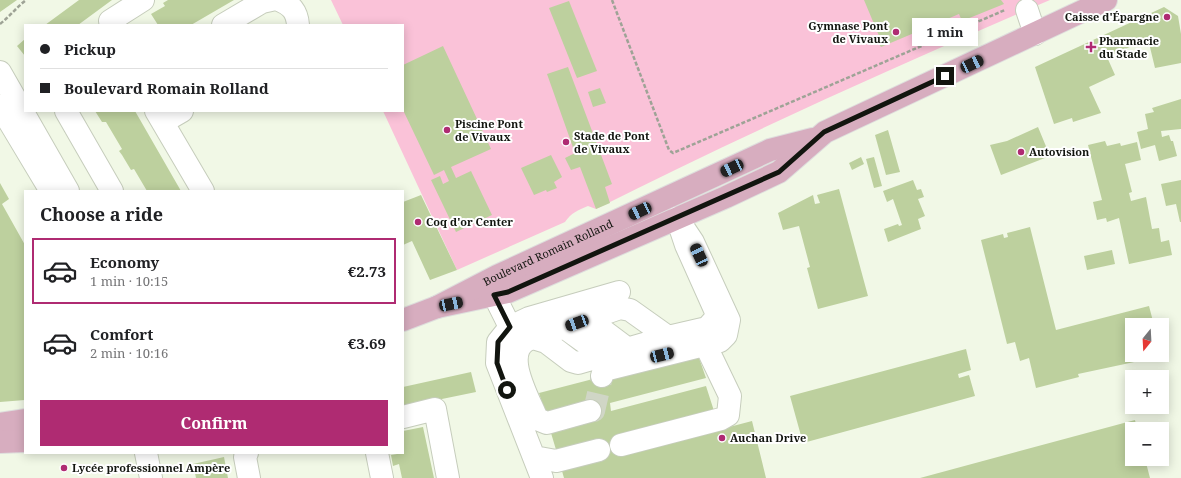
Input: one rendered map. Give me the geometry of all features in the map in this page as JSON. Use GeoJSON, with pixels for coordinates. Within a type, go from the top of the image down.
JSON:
{"type":"FeatureCollection","features":[{"type":"Feature","properties":{"kind":"main road","name":"Boulevard Romain Rolland"},"geometry":{"type":"LineString","coordinates":[[437,307],[508,292],[779,172],[824,132],[1106,0]]}},
{"type":"Feature","properties":{"kind":"main road","name":"Boulevard Romain Rolland"},"geometry":{"type":"LineString","coordinates":[[404,320],[437,307],[498,276],[770,150],[816,138]]}},
{"type":"Feature","properties":{"kind":"main road"},"geometry":{"type":"LineString","coordinates":[[0,424],[24,420]]}},
{"type":"Feature","properties":{"kind":"main road"},"geometry":{"type":"LineString","coordinates":[[0,442],[24,441]]}},
{"type":"Feature","properties":{"kind":"lane"},"geometry":{"type":"LineString","coordinates":[[108,24],[142,0]]}},
{"type":"Feature","properties":{"kind":"lane"},"geometry":{"type":"LineString","coordinates":[[225,24],[262,2],[271,0]]}},
{"type":"Feature","properties":{"kind":"lane"},"geometry":{"type":"LineString","coordinates":[[279,0],[288,4],[297,14],[298,24]]}},
{"type":"Feature","properties":{"kind":"lane"},"geometry":{"type":"LineString","coordinates":[[1027,10],[1035,34]]}},
{"type":"Feature","properties":{"kind":"lane"},"geometry":{"type":"LineString","coordinates":[[0,72],[67,190]]}},
{"type":"Feature","properties":{"kind":"lane"},"geometry":{"type":"LineString","coordinates":[[0,106],[49,190]]}},
{"type":"Feature","properties":{"kind":"lane"},"geometry":{"type":"LineString","coordinates":[[67,112],[111,190]]}},
{"type":"Feature","properties":{"kind":"lane"},"geometry":{"type":"LineString","coordinates":[[178,112],[160,117],[202,190]]}},
{"type":"Feature","properties":{"kind":"lane"},"geometry":{"type":"LineString","coordinates":[[581,320],[546,342],[571,361],[578,363],[625,352],[707,328],[715,319],[716,312],[686,245],[677,218],[668,198]]}},
{"type":"Feature","properties":{"kind":"lane"},"geometry":{"type":"LineString","coordinates":[[590,411],[547,423],[537,419],[516,366],[516,356],[520,346],[528,340],[581,320],[620,308],[630,310],[625,352],[604,370],[720,341],[726,335],[729,320],[693,242],[677,218]]}},
{"type":"Feature","properties":{"kind":"lane"},"geometry":{"type":"LineString","coordinates":[[494,295],[510,327]]}},
{"type":"Feature","properties":{"kind":"lane"},"geometry":{"type":"LineString","coordinates":[[542,478],[497,363],[498,342],[510,327],[529,318],[581,320],[625,352]]}},
{"type":"Feature","properties":{"kind":"lane"},"geometry":{"type":"LineString","coordinates":[[581,320],[625,352]]}},
{"type":"Feature","properties":{"kind":"lane"},"geometry":{"type":"LineString","coordinates":[[621,445],[721,419],[728,415],[730,396],[705,344]]}},
{"type":"Feature","properties":{"kind":"lane"},"geometry":{"type":"LineString","coordinates":[[404,417],[435,409],[448,478]]}},
{"type":"Feature","properties":{"kind":"lane"},"geometry":{"type":"LineString","coordinates":[[534,457],[556,461],[599,450]]}},
{"type":"Feature","properties":{"kind":"lane"},"geometry":{"type":"LineString","coordinates":[[146,454],[151,478]]}},
{"type":"Feature","properties":{"kind":"lane"},"geometry":{"type":"LineString","coordinates":[[246,454],[245,457],[249,478]]}},
{"type":"Feature","properties":{"kind":"lane"},"geometry":{"type":"LineString","coordinates":[[377,454],[382,478]]}},
{"type":"Feature","properties":{"kind":"path"},"geometry":{"type":"LineString","coordinates":[[0,24],[8,18],[13,10],[26,0]]}},
{"type":"Feature","properties":{"kind":"path"},"geometry":{"type":"LineString","coordinates":[[612,0],[669,150],[673,153],[1023,3],[1027,10]]}},
{"type":"Feature","properties":{"kind":"shaded area","name":"Stade de Pont de Vivaux"},"geometry":{"type":"Polygon","coordinates":[[[331,0],[1050,0],[822,101],[708,154],[596,209],[588,206],[581,209],[572,214],[565,222],[457,270],[383,112],[404,112],[404,24],[343,24],[331,0]]]}},
{"type":"Feature","properties":{"kind":"building"},"geometry":{"type":"Polygon","coordinates":[[[0,0],[17,0],[0,12],[0,0]]]}},
{"type":"Feature","properties":{"kind":"building"},"geometry":{"type":"Polygon","coordinates":[[[79,0],[112,0],[79,24],[46,24],[79,0]]]}},
{"type":"Feature","properties":{"kind":"building"},"geometry":{"type":"Polygon","coordinates":[[[168,0],[234,0],[193,24],[157,24],[151,14],[165,6],[163,3],[168,0]]]}},
{"type":"Feature","properties":{"kind":"building","name":"Gymnase Pont de Vivaux"},"geometry":{"type":"Polygon","coordinates":[[[864,0],[1001,0],[1004,4],[962,21],[959,14],[881,47],[879,44],[882,43],[864,0]]]}},
{"type":"Feature","properties":{"kind":"building"},"geometry":{"type":"Polygon","coordinates":[[[569,1],[597,71],[577,78],[549,8],[569,1]]]}},
{"type":"Feature","properties":{"kind":"building"},"geometry":{"type":"Polygon","coordinates":[[[1164,7],[1178,16],[1181,34],[1181,63],[1155,68],[1148,39],[1107,57],[1115,75],[1089,87],[1101,113],[1073,122],[1072,118],[1054,124],[1035,67],[1164,7]]]}},
{"type":"Feature","properties":{"kind":"building"},"geometry":{"type":"Polygon","coordinates":[[[24,40],[24,55],[17,46],[24,40]]]}},
{"type":"Feature","properties":{"kind":"building","name":"Piscine Pont de Vivaux"},"geometry":{"type":"Polygon","coordinates":[[[443,46],[491,149],[451,167],[456,178],[471,171],[492,215],[456,232],[431,180],[440,176],[443,184],[449,181],[444,170],[434,175],[404,112],[404,65],[443,46]]]}},
{"type":"Feature","properties":{"kind":"building"},"geometry":{"type":"Polygon","coordinates":[[[568,67],[612,184],[605,187],[610,203],[596,209],[580,167],[571,170],[565,158],[575,153],[547,74],[568,67]]]}},
{"type":"Feature","properties":{"kind":"building"},"geometry":{"type":"Polygon","coordinates":[[[600,88],[606,103],[593,107],[588,92],[600,88]]]}},
{"type":"Feature","properties":{"kind":"building"},"geometry":{"type":"Polygon","coordinates":[[[1181,99],[1181,129],[1161,131],[1162,137],[1169,135],[1171,141],[1173,141],[1177,156],[1159,161],[1155,145],[1141,149],[1137,132],[1148,129],[1145,114],[1154,112],[1152,108],[1181,99]]]}},
{"type":"Feature","properties":{"kind":"building"},"geometry":{"type":"Polygon","coordinates":[[[96,112],[136,112],[180,190],[146,190],[134,169],[131,170],[119,151],[122,149],[106,122],[102,122],[96,112]]]}},
{"type":"Feature","properties":{"kind":"building","name":"Autovision"},"geometry":{"type":"Polygon","coordinates":[[[1038,127],[1050,156],[1001,175],[990,145],[1007,141],[1038,127]]]}},
{"type":"Feature","properties":{"kind":"building"},"geometry":{"type":"Polygon","coordinates":[[[888,130],[900,172],[886,175],[875,135],[888,130]]]}},
{"type":"Feature","properties":{"kind":"building"},"geometry":{"type":"Polygon","coordinates":[[[1105,141],[1107,146],[1120,143],[1121,146],[1137,142],[1141,160],[1125,164],[1132,192],[1129,193],[1131,201],[1146,197],[1152,229],[1159,228],[1161,242],[1169,240],[1172,255],[1129,264],[1119,218],[1107,222],[1106,218],[1097,220],[1093,202],[1102,200],[1088,145],[1105,141]]]}},
{"type":"Feature","properties":{"kind":"building"},"geometry":{"type":"Polygon","coordinates":[[[551,155],[562,177],[554,182],[557,188],[547,192],[546,190],[534,195],[521,168],[551,155]]]}},
{"type":"Feature","properties":{"kind":"building"},"geometry":{"type":"Polygon","coordinates":[[[861,157],[864,164],[852,170],[849,163],[861,157]]]}},
{"type":"Feature","properties":{"kind":"building"},"geometry":{"type":"Polygon","coordinates":[[[874,157],[882,186],[874,188],[866,159],[874,157]]]}},
{"type":"Feature","properties":{"kind":"building"},"geometry":{"type":"Polygon","coordinates":[[[913,180],[917,190],[921,189],[924,197],[918,199],[925,216],[918,219],[921,229],[888,242],[884,229],[898,224],[899,226],[902,225],[893,199],[887,202],[883,191],[913,180]]]}},
{"type":"Feature","properties":{"kind":"building"},"geometry":{"type":"Polygon","coordinates":[[[1181,180],[1180,222],[1176,204],[1166,206],[1161,184],[1181,180]]]}},
{"type":"Feature","properties":{"kind":"building"},"geometry":{"type":"Polygon","coordinates":[[[0,183],[9,199],[2,204],[24,243],[24,400],[0,402],[0,183]]]}},
{"type":"Feature","properties":{"kind":"building"},"geometry":{"type":"Polygon","coordinates":[[[839,189],[868,296],[818,309],[807,268],[810,267],[799,226],[783,230],[778,213],[813,195],[815,204],[820,203],[817,195],[839,189]]]}},
{"type":"Feature","properties":{"kind":"building","name":"Coq d'or Center"},"geometry":{"type":"Polygon","coordinates":[[[421,195],[457,270],[430,280],[412,241],[404,245],[404,202],[421,195]]]}},
{"type":"Feature","properties":{"kind":"building"},"geometry":{"type":"Polygon","coordinates":[[[1030,227],[1056,330],[1149,306],[1152,318],[1125,318],[1125,362],[1134,362],[1078,374],[1079,377],[1036,388],[1029,358],[1020,361],[1015,342],[1007,344],[981,240],[1003,234],[1004,238],[1008,237],[1007,233],[1030,227]]]}},
{"type":"Feature","properties":{"kind":"building"},"geometry":{"type":"Polygon","coordinates":[[[1112,250],[1115,264],[1087,270],[1084,256],[1112,250]]]}},
{"type":"Feature","properties":{"kind":"building"},"geometry":{"type":"Polygon","coordinates":[[[966,349],[971,370],[958,374],[959,378],[969,375],[975,396],[803,443],[790,396],[966,349]]]}},
{"type":"Feature","properties":{"kind":"building"},"geometry":{"type":"Polygon","coordinates":[[[697,352],[706,378],[610,403],[611,411],[706,386],[714,411],[623,455],[752,421],[766,478],[564,478],[562,471],[602,461],[601,458],[557,453],[539,393],[697,352]]]}},
{"type":"Feature","properties":{"kind":"building"},"geometry":{"type":"Polygon","coordinates":[[[471,372],[476,392],[404,407],[404,387],[471,372]]]}},
{"type":"Feature","properties":{"kind":"building"},"geometry":{"type":"Polygon","coordinates":[[[1125,423],[1125,466],[1147,466],[1150,478],[920,478],[1125,423]]]}},
{"type":"Feature","properties":{"kind":"building"},"geometry":{"type":"Polygon","coordinates":[[[423,427],[434,478],[402,478],[399,464],[393,466],[391,455],[404,454],[404,431],[423,427]]]}},
{"type":"Feature","properties":{"kind":"building"},"geometry":{"type":"Polygon","coordinates":[[[224,457],[228,478],[196,478],[193,464],[224,457]]]}},
{"type":"Feature","properties":{"kind":"tunnel"},"geometry":{"type":"LineString","coordinates":[[590,411],[594,411],[602,376]]}},
{"type":"Feature","properties":{"kind":"place","name":"Caisse d'Épargne"},"geometry":{"type":"Point","coordinates":[1167,17]}},
{"type":"Feature","properties":{"kind":"place","name":"Gymnase Pont de Vivaux"},"geometry":{"type":"Point","coordinates":[896,32]}},
{"type":"Feature","properties":{"kind":"place","name":"Pharmacie du Stade"},"geometry":{"type":"Point","coordinates":[1091,47]}},
{"type":"Feature","properties":{"kind":"place","name":"Piscine Pont de Vivaux"},"geometry":{"type":"Point","coordinates":[447,130]}},
{"type":"Feature","properties":{"kind":"place","name":"Stade de Pont de Vivaux"},"geometry":{"type":"Point","coordinates":[566,142]}},
{"type":"Feature","properties":{"kind":"place","name":"Autovision"},"geometry":{"type":"Point","coordinates":[1021,152]}},
{"type":"Feature","properties":{"kind":"place","name":"Coq d'or Center"},"geometry":{"type":"Point","coordinates":[418,222]}},
{"type":"Feature","properties":{"kind":"place","name":"Auchan Drive"},"geometry":{"type":"Point","coordinates":[722,438]}},
{"type":"Feature","properties":{"kind":"place","name":"Lycée professionnel Ampère"},"geometry":{"type":"Point","coordinates":[64,468]}},
{"type":"Feature","properties":{"kind":"route"},"geometry":{"type":"LineString","coordinates":[[507,390],[497,363],[498,342],[510,327],[494,295],[508,292],[726,197],[779,172],[824,132],[892,102],[945,76]]}}]}
